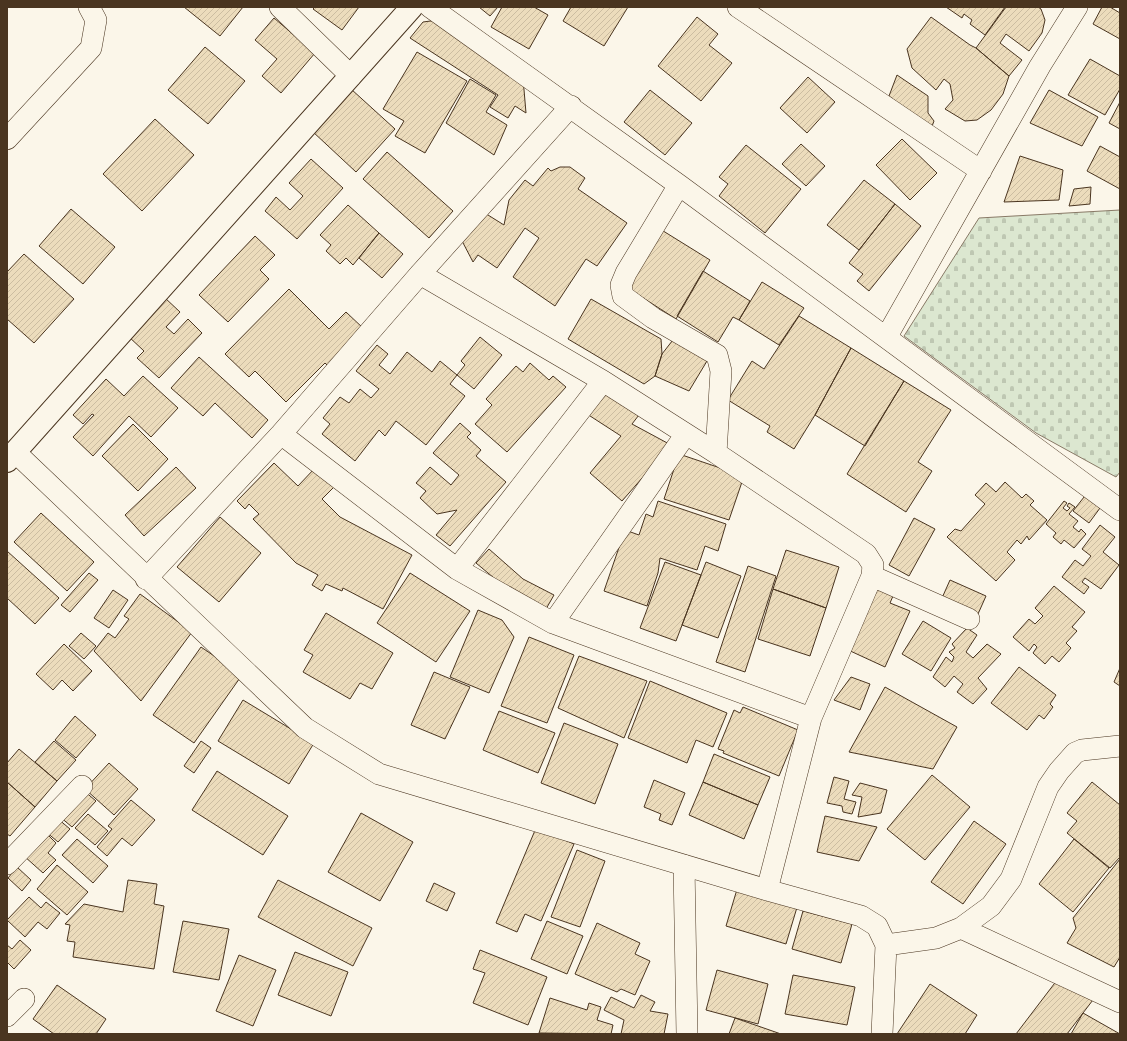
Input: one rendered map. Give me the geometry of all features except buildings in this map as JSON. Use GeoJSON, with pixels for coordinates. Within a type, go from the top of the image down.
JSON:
{"type":"FeatureCollection","features":[{"type":"Feature","properties":{"kind":"street"},"geometry":{"type":"LineString","coordinates":[[7,139],[91,48],[96,20],[89,7]]}},
{"type":"Feature","properties":{"kind":"street"},"geometry":{"type":"LineString","coordinates":[[280,7],[351,76]]}},
{"type":"Feature","properties":{"kind":"street"},"geometry":{"type":"LineString","coordinates":[[412,7],[11,457],[146,579],[305,728],[379,774],[767,890],[861,916],[877,926],[886,945],[882,1034]]}},
{"type":"Feature","properties":{"kind":"street"},"geometry":{"type":"LineString","coordinates":[[430,7],[571,106],[887,336],[1120,510]]}},
{"type":"Feature","properties":{"kind":"street"},"geometry":{"type":"LineString","coordinates":[[738,7],[981,171]]}},
{"type":"Feature","properties":{"kind":"street"},"geometry":{"type":"LineString","coordinates":[[887,336],[1072,9]]}},
{"type":"Feature","properties":{"kind":"street"},"geometry":{"type":"LineString","coordinates":[[146,579],[282,434],[420,274],[571,106]]}},
{"type":"Feature","properties":{"kind":"street"},"geometry":{"type":"LineString","coordinates":[[679,185],[621,285],[623,296],[653,318],[717,355],[721,370],[716,453]]}},
{"type":"Feature","properties":{"kind":"street"},"geometry":{"type":"LineString","coordinates":[[420,274],[602,381],[716,453],[866,554],[873,565],[872,576],[811,718],[767,890]]}},
{"type":"Feature","properties":{"kind":"street"},"geometry":{"type":"LineString","coordinates":[[457,569],[602,381]]}},
{"type":"Feature","properties":{"kind":"street"},"geometry":{"type":"LineString","coordinates":[[282,434],[457,569],[553,623],[811,718]]}},
{"type":"Feature","properties":{"kind":"street"},"geometry":{"type":"LineString","coordinates":[[553,623],[686,434]]}},
{"type":"Feature","properties":{"kind":"street"},"geometry":{"type":"LineString","coordinates":[[872,576],[969,619]]}},
{"type":"Feature","properties":{"kind":"street"},"geometry":{"type":"LineString","coordinates":[[886,945],[936,938],[961,928],[991,906],[1010,879],[1048,787],[1075,753],[1082,750],[1120,746]]}},
{"type":"Feature","properties":{"kind":"street"},"geometry":{"type":"LineString","coordinates":[[7,864],[82,786]]}},
{"type":"Feature","properties":{"kind":"street"},"geometry":{"type":"LineString","coordinates":[[684,865],[687,1034]]}},
{"type":"Feature","properties":{"kind":"street"},"geometry":{"type":"LineString","coordinates":[[961,928],[1120,1002]]}},
{"type":"Feature","properties":{"kind":"street"},"geometry":{"type":"LineString","coordinates":[[7,1016],[24,999]]}},
{"type":"Feature","properties":{"kind":"green space"},"geometry":{"type":"Polygon","coordinates":[[[1120,210],[1120,472],[1116,477],[1036,433],[904,336],[979,218],[1120,210]]]}}]}
